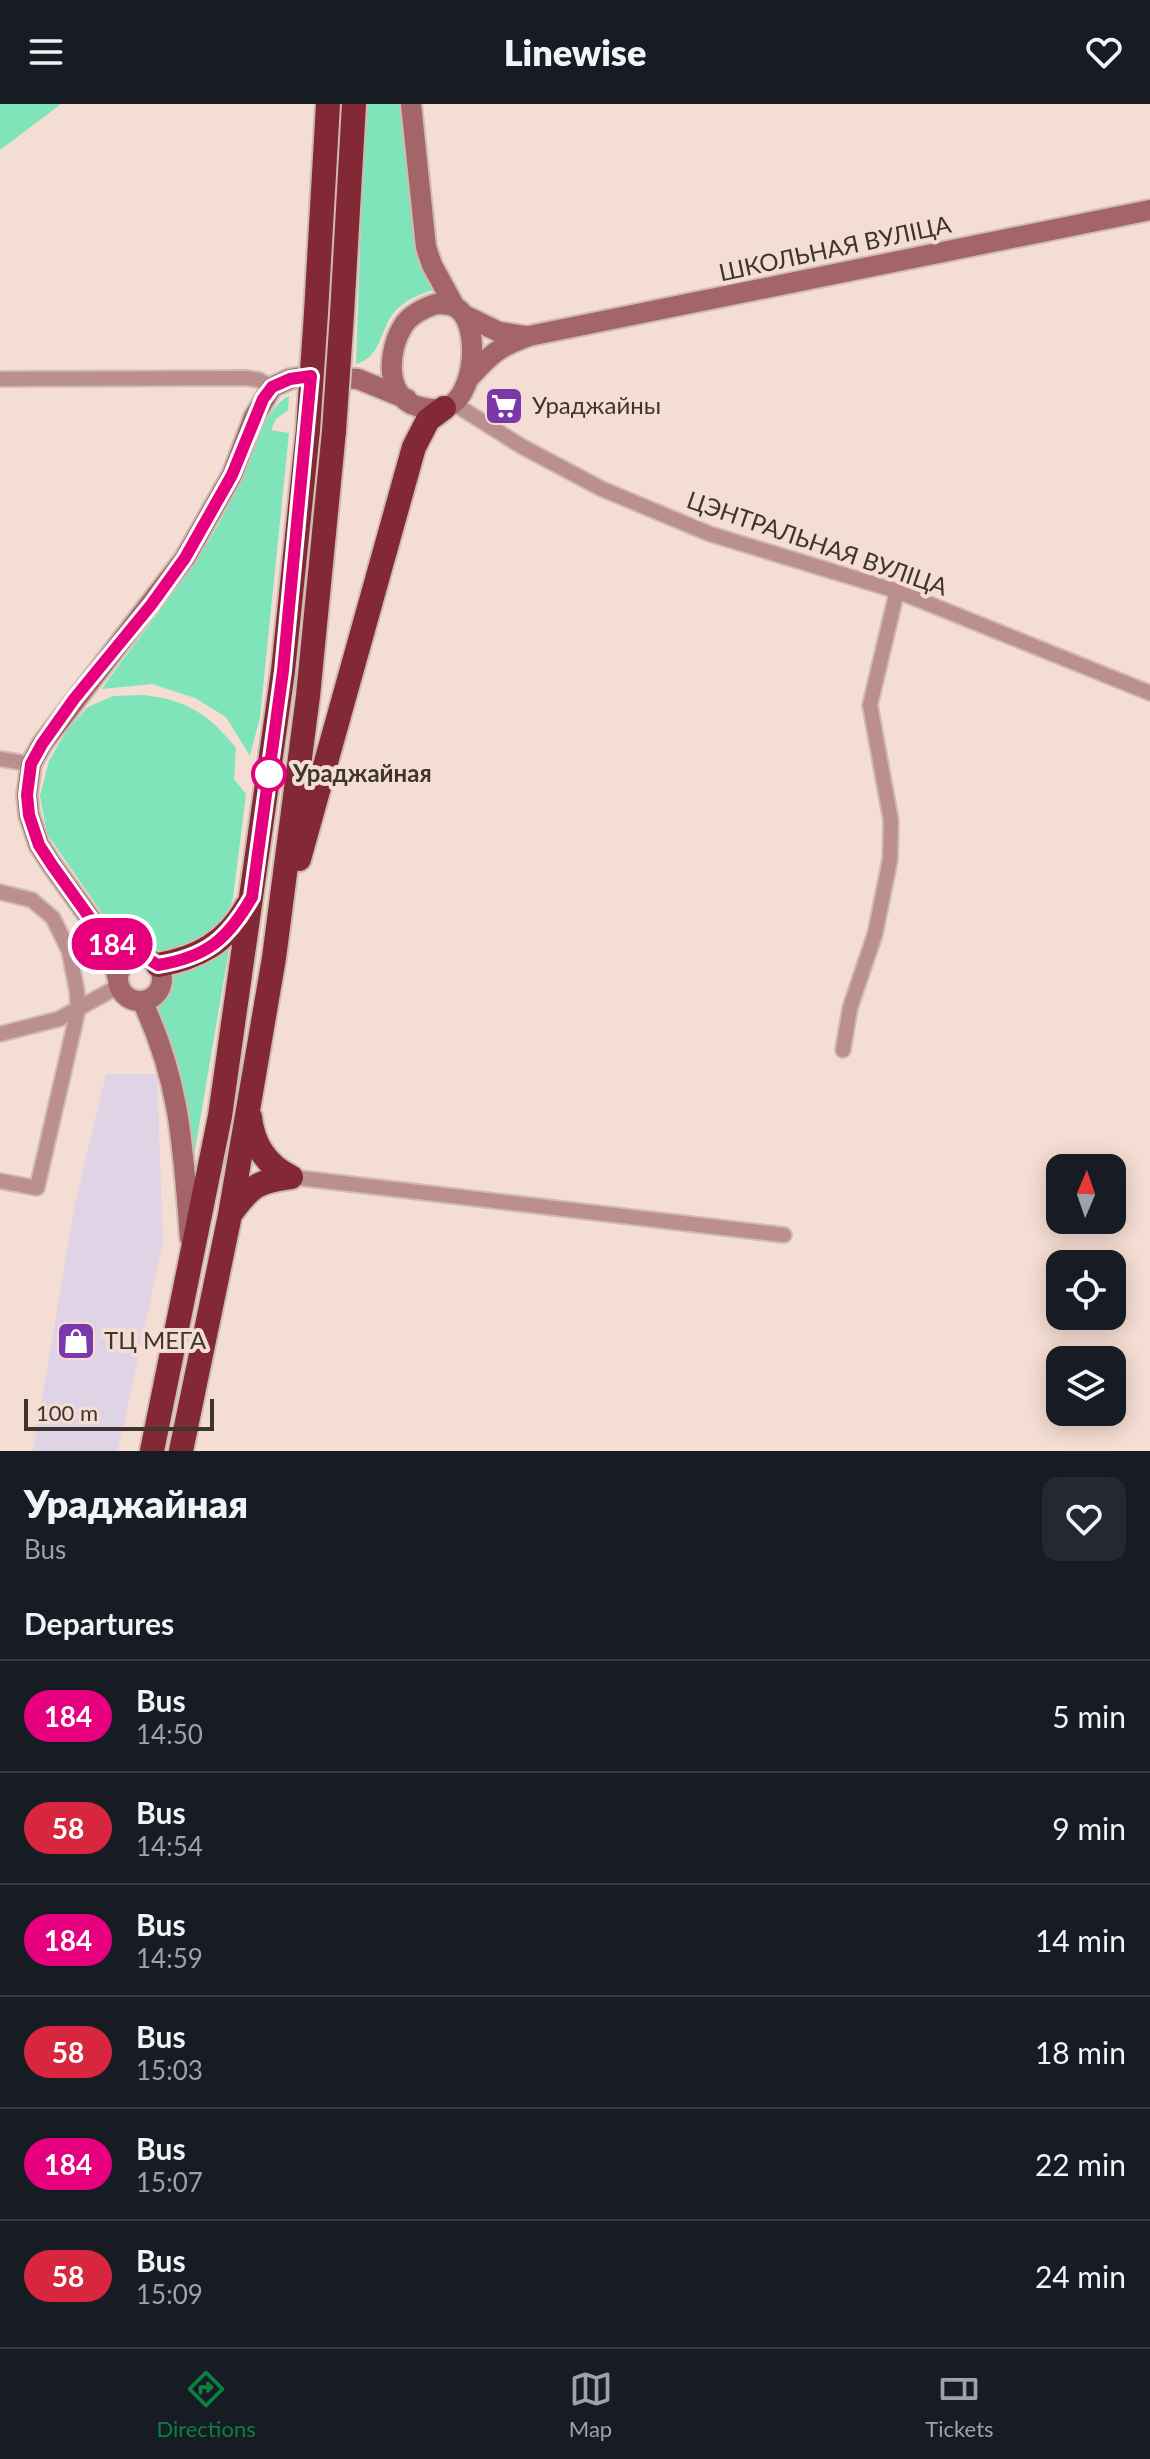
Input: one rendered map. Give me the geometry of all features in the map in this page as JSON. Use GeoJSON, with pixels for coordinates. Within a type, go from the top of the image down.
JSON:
{"type":"FeatureCollection","features":[{"type":"Feature","properties":{"kind":"highway"},"geometry":{"type":"LineString","coordinates":[[152,1451],[220,1116],[283,671],[308,430],[328,104]]}},
{"type":"Feature","properties":{"kind":"highway"},"geometry":{"type":"LineString","coordinates":[[181,1451],[230,1215],[274,958],[308,696],[334,431],[354,104]]}},
{"type":"Feature","properties":{"kind":"highway"},"geometry":{"type":"LineString","coordinates":[[274,958],[414,447],[428,420],[448,406]]}},
{"type":"Feature","properties":{"kind":"highway"},"geometry":{"type":"LineString","coordinates":[[147,960],[178,962],[221,940],[237,924],[252,897]]}},
{"type":"Feature","properties":{"kind":"highway"},"geometry":{"type":"LineString","coordinates":[[249,1101],[250,1120],[260,1149],[267,1161],[291,1177]]}},
{"type":"Feature","properties":{"kind":"highway"},"geometry":{"type":"LineString","coordinates":[[230,1215],[248,1191],[259,1183],[291,1177]]}},
{"type":"Feature","properties":{"kind":"street"},"geometry":{"type":"LineString","coordinates":[[105,939],[122,951],[147,960],[162,977],[162,984],[154,996],[142,1001],[126,997],[118,981],[113,954],[105,939],[39,845],[29,815],[27,795],[31,764],[74,699],[185,558],[232,475],[254,417],[272,387],[307,376],[358,379],[423,408],[448,406],[464,391],[469,378],[471,337],[460,311],[436,273],[426,247],[411,104]]}},
{"type":"Feature","properties":{"kind":"street","name":"ШКОЛЬНАЯ ВУЛІЦА"},"geometry":{"type":"LineString","coordinates":[[529,336],[1150,210]]}},
{"type":"Feature","properties":{"kind":"street"},"geometry":{"type":"LineString","coordinates":[[358,379],[376,368],[388,355],[404,324],[423,308],[436,304],[460,311],[499,332],[529,336]]}},
{"type":"Feature","properties":{"kind":"street"},"geometry":{"type":"LineString","coordinates":[[469,378],[487,357],[504,345],[529,336]]}},
{"type":"Feature","properties":{"kind":"street"},"geometry":{"type":"LineString","coordinates":[[398,339],[391,376],[395,388],[407,399]]}},
{"type":"Feature","properties":{"kind":"street"},"geometry":{"type":"LineString","coordinates":[[0,379],[246,378],[272,387]]}},
{"type":"Feature","properties":{"kind":"street","name":"ЦЭНТРАЛЬНАЯ ВУЛІЦА"},"geometry":{"type":"LineString","coordinates":[[448,406],[478,419],[602,489],[710,534],[897,591],[1150,693]]}},
{"type":"Feature","properties":{"kind":"street"},"geometry":{"type":"LineString","coordinates":[[843,1050],[850,1008],[875,934],[890,860],[891,821],[870,705],[897,591]]}},
{"type":"Feature","properties":{"kind":"street"},"geometry":{"type":"LineString","coordinates":[[4,759],[31,764]]}},
{"type":"Feature","properties":{"kind":"street"},"geometry":{"type":"LineString","coordinates":[[0,892],[32,900],[53,918],[73,964],[78,1010],[37,1188],[0,1181]]}},
{"type":"Feature","properties":{"kind":"street"},"geometry":{"type":"LineString","coordinates":[[0,1034],[38,1026],[78,1010],[118,981],[124,963],[147,960]]}},
{"type":"Feature","properties":{"kind":"street"},"geometry":{"type":"LineString","coordinates":[[142,1001],[165,1055],[174,1088],[192,1256]]}},
{"type":"Feature","properties":{"kind":"street"},"geometry":{"type":"LineString","coordinates":[[291,1177],[784,1235]]}},
{"type":"Feature","properties":{"kind":"shaded area"},"geometry":{"type":"Polygon","coordinates":[[[106,1074],[157,1074],[163,1241],[118,1451],[33,1451],[76,1199],[106,1074]]]}},
{"type":"Feature","properties":{"kind":"green space"},"geometry":{"type":"Polygon","coordinates":[[[0,104],[61,104],[0,150],[0,104]]]}},
{"type":"Feature","properties":{"kind":"green space"},"geometry":{"type":"Polygon","coordinates":[[[338,104],[344,104],[334,312],[326,311],[338,104]]]}},
{"type":"Feature","properties":{"kind":"green space"},"geometry":{"type":"Polygon","coordinates":[[[365,104],[403,104],[435,289],[409,300],[396,310],[371,355],[356,364],[365,104]]]}},
{"type":"Feature","properties":{"kind":"green space"},"geometry":{"type":"Polygon","coordinates":[[[289,396],[288,410],[276,419],[271,430],[289,433],[260,717],[250,756],[226,717],[195,698],[152,684],[102,689],[207,543],[223,517],[264,425],[279,403],[289,396]]]}},
{"type":"Feature","properties":{"kind":"green space"},"geometry":{"type":"Polygon","coordinates":[[[143,695],[185,705],[216,726],[236,748],[234,779],[246,794],[233,898],[225,917],[214,931],[199,942],[183,948],[147,948],[129,941],[113,929],[47,834],[40,796],[49,761],[67,730],[88,707],[113,696],[143,695]]]}},
{"type":"Feature","properties":{"kind":"green space"},"geometry":{"type":"Polygon","coordinates":[[[230,943],[193,1162],[181,1076],[158,1017],[158,1003],[171,987],[171,971],[230,943]]]}},
{"type":"Feature","properties":{"kind":"bus line","name":"184"},"geometry":{"type":"LineString","coordinates":[[311,376],[283,671],[252,897],[237,924],[221,940],[178,962],[158,965],[145,957],[122,951],[105,939],[39,845],[29,815],[27,795],[31,764],[74,699],[185,558],[232,475],[263,399],[272,387],[290,379],[311,376]]}},
{"type":"Feature","properties":{"kind":"place","name":"Ураджайны"},"geometry":{"type":"Point","coordinates":[504,406]}},
{"type":"Feature","properties":{"kind":"place","name":"Ураджайная"},"geometry":{"type":"Point","coordinates":[269,774]}},
{"type":"Feature","properties":{"kind":"place","name":"ТЦ МЕГА"},"geometry":{"type":"Point","coordinates":[76,1341]}}]}
